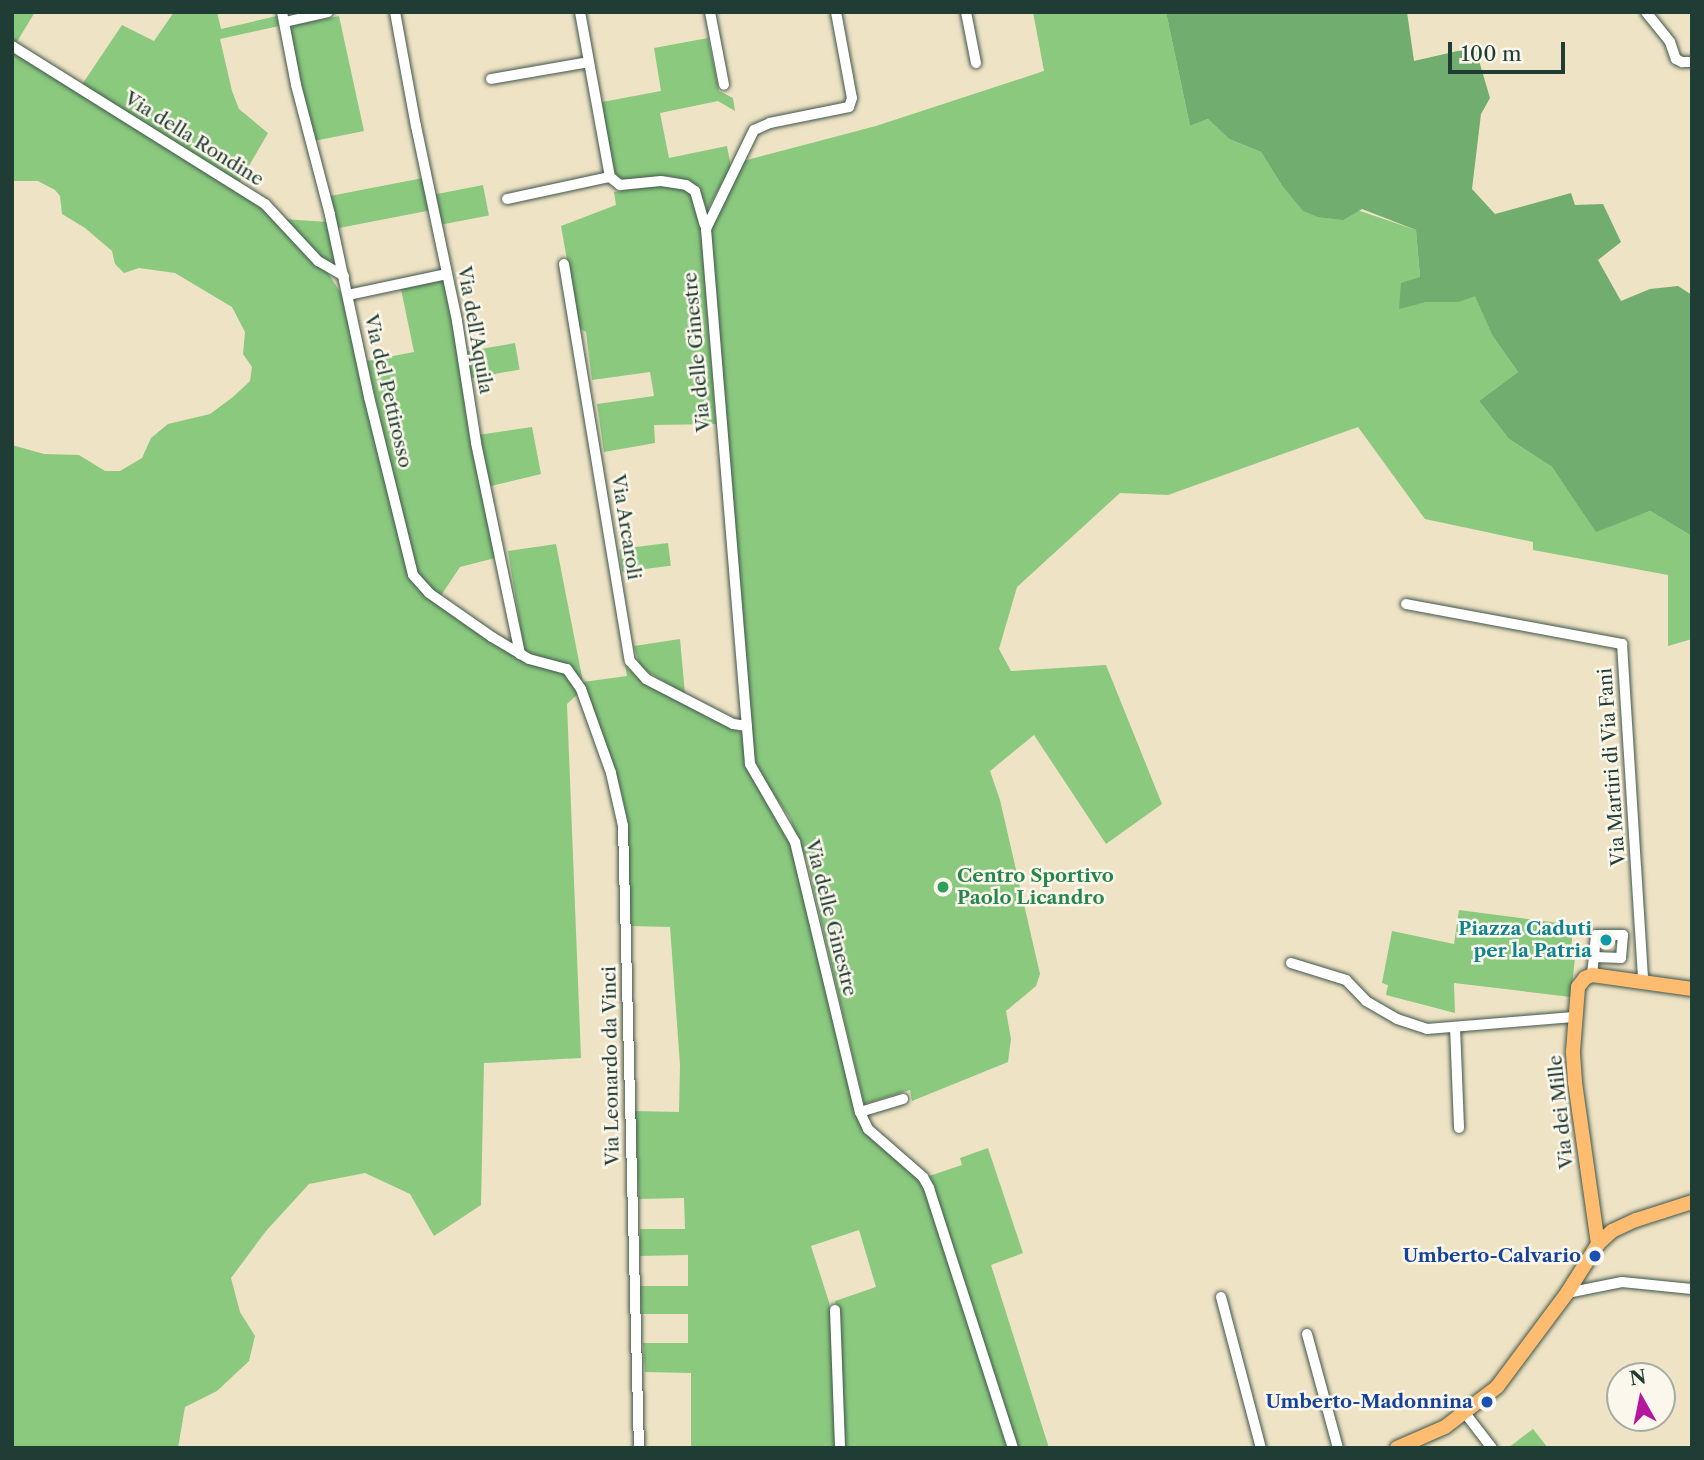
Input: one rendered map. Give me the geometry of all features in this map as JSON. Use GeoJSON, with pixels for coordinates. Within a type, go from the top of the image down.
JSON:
{"type":"FeatureCollection","features":[{"type":"Feature","properties":{"kind":"main road"},"geometry":{"type":"LineString","coordinates":[[1588,976],[1692,989]]}},
{"type":"Feature","properties":{"kind":"main road","name":"Via dei Mille"},"geometry":{"type":"LineString","coordinates":[[1588,976],[1578,988],[1574,1017],[1575,1082],[1598,1244]]}},
{"type":"Feature","properties":{"kind":"main road"},"geometry":{"type":"LineString","coordinates":[[1397,1448],[1433,1433],[1465,1413],[1497,1387],[1567,1293],[1598,1244],[1622,1225],[1692,1202]]}},
{"type":"Feature","properties":{"kind":"street"},"geometry":{"type":"LineString","coordinates":[[284,17],[328,12]]}},
{"type":"Feature","properties":{"kind":"street","name":"Via dell'Aquila"},"geometry":{"type":"LineString","coordinates":[[395,12],[447,274],[476,443],[520,654]]}},
{"type":"Feature","properties":{"kind":"street"},"geometry":{"type":"LineString","coordinates":[[580,12],[610,177],[620,185],[661,181],[681,183],[695,191],[706,229]]}},
{"type":"Feature","properties":{"kind":"street"},"geometry":{"type":"LineString","coordinates":[[710,12],[724,85]]}},
{"type":"Feature","properties":{"kind":"street","name":"Via delle Ginestre"},"geometry":{"type":"LineString","coordinates":[[836,12],[852,98],[849,107],[761,126],[749,137],[706,229],[752,773],[788,826],[802,865],[860,1112],[868,1129],[923,1177],[929,1188],[1013,1448]]}},
{"type":"Feature","properties":{"kind":"street"},"geometry":{"type":"LineString","coordinates":[[966,12],[976,64]]}},
{"type":"Feature","properties":{"kind":"street"},"geometry":{"type":"LineString","coordinates":[[1646,12],[1670,42],[1676,58],[1682,62],[1692,62]]}},
{"type":"Feature","properties":{"kind":"street","name":"Via del Pettirosso"},"geometry":{"type":"LineString","coordinates":[[284,17],[296,85],[344,276],[369,397],[413,575],[429,593],[497,640],[520,654],[567,669],[581,689]]}},
{"type":"Feature","properties":{"kind":"street","name":"Via della Rondine"},"geometry":{"type":"LineString","coordinates":[[12,46],[264,204],[318,261],[344,276]]}},
{"type":"Feature","properties":{"kind":"street"},"geometry":{"type":"LineString","coordinates":[[491,79],[589,62]]}},
{"type":"Feature","properties":{"kind":"street"},"geometry":{"type":"LineString","coordinates":[[507,199],[610,177]]}},
{"type":"Feature","properties":{"kind":"street","name":"Via Arcaroli"},"geometry":{"type":"LineString","coordinates":[[564,264],[630,661],[646,679],[733,724],[747,726]]}},
{"type":"Feature","properties":{"kind":"street"},"geometry":{"type":"LineString","coordinates":[[348,295],[447,274]]}},
{"type":"Feature","properties":{"kind":"street","name":"Via Martiri di Via Fani"},"geometry":{"type":"LineString","coordinates":[[1406,604],[1622,643],[1643,981]]}},
{"type":"Feature","properties":{"kind":"street"},"geometry":{"type":"LineString","coordinates":[[497,640],[508,636],[514,627]]}},
{"type":"Feature","properties":{"kind":"street","name":"Via Leonardo da Vinci"},"geometry":{"type":"LineString","coordinates":[[581,689],[611,773],[622,826],[639,1448]]}},
{"type":"Feature","properties":{"kind":"street"},"geometry":{"type":"LineString","coordinates":[[1588,976],[1594,957]]}},
{"type":"Feature","properties":{"kind":"street"},"geometry":{"type":"LineString","coordinates":[[1291,963],[1346,980],[1366,1001],[1397,1019],[1427,1029],[1574,1017]]}},
{"type":"Feature","properties":{"kind":"street"},"geometry":{"type":"LineString","coordinates":[[1455,1027],[1459,1128]]}},
{"type":"Feature","properties":{"kind":"street"},"geometry":{"type":"LineString","coordinates":[[860,1112],[903,1099]]}},
{"type":"Feature","properties":{"kind":"street"},"geometry":{"type":"LineString","coordinates":[[1578,1275],[1581,1282],[1591,1287]]}},
{"type":"Feature","properties":{"kind":"street"},"geometry":{"type":"LineString","coordinates":[[1567,1293],[1622,1282],[1692,1289]]}},
{"type":"Feature","properties":{"kind":"street"},"geometry":{"type":"LineString","coordinates":[[1221,1297],[1261,1448]]}},
{"type":"Feature","properties":{"kind":"street"},"geometry":{"type":"LineString","coordinates":[[835,1310],[840,1448]]}},
{"type":"Feature","properties":{"kind":"street"},"geometry":{"type":"LineString","coordinates":[[1307,1334],[1338,1448]]}},
{"type":"Feature","properties":{"kind":"street"},"geometry":{"type":"LineString","coordinates":[[1465,1413],[1492,1448]]}},
{"type":"Feature","properties":{"kind":"green space"},"geometry":{"type":"Polygon","coordinates":[[[12,12],[35,12],[15,45],[12,43],[12,12]]]}},
{"type":"Feature","properties":{"kind":"green space"},"geometry":{"type":"Polygon","coordinates":[[[174,12],[217,12],[221,29],[277,16],[279,26],[220,39],[239,109],[268,133],[239,183],[81,86],[122,25],[154,41],[174,12]]]}},
{"type":"Feature","properties":{"kind":"green space"},"geometry":{"type":"Polygon","coordinates":[[[1033,12],[1166,12],[1190,126],[1208,119],[1229,139],[1261,152],[1281,184],[1416,230],[1420,277],[1399,308],[1427,302],[1459,302],[1475,295],[1492,335],[1518,372],[1479,401],[1509,439],[1552,467],[1596,531],[1650,511],[1692,536],[1692,639],[1668,646],[1668,575],[1533,550],[1533,542],[1425,519],[1358,427],[1168,495],[1120,493],[1017,587],[999,649],[1011,671],[1106,665],[1162,804],[1106,844],[1034,735],[990,771],[1000,800],[1040,974],[1036,986],[1006,1011],[1011,1039],[1008,1062],[912,1101],[910,1090],[864,1104],[807,861],[790,818],[758,771],[755,759],[708,233],[743,161],[876,126],[1044,71],[1033,12]]]}},
{"type":"Feature","properties":{"kind":"green space"},"geometry":{"type":"Polygon","coordinates":[[[1166,12],[1407,12],[1414,61],[1475,47],[1490,98],[1481,114],[1472,189],[1495,214],[1571,193],[1575,205],[1603,204],[1621,242],[1598,260],[1621,301],[1650,289],[1678,286],[1692,295],[1692,536],[1650,511],[1596,532],[1552,467],[1509,439],[1479,401],[1518,372],[1492,335],[1475,296],[1459,302],[1427,302],[1399,309],[1401,283],[1420,277],[1416,230],[1362,209],[1343,220],[1318,217],[1303,211],[1281,184],[1261,152],[1229,139],[1208,119],[1190,126],[1166,12]]]}},
{"type":"Feature","properties":{"kind":"green space"},"geometry":{"type":"Polygon","coordinates":[[[339,16],[364,131],[314,141],[290,30],[294,25],[339,16]]]}},
{"type":"Feature","properties":{"kind":"green space"},"geometry":{"type":"Polygon","coordinates":[[[708,38],[719,91],[733,98],[735,111],[718,101],[660,113],[669,158],[727,146],[731,167],[707,210],[699,190],[682,179],[668,176],[625,181],[618,177],[612,168],[602,102],[661,91],[654,48],[708,38]]]}},
{"type":"Feature","properties":{"kind":"green space"},"geometry":{"type":"Polygon","coordinates":[[[12,49],[262,205],[328,273],[344,298],[410,573],[514,655],[561,670],[579,693],[567,704],[581,1058],[484,1063],[481,1205],[434,1236],[410,1194],[365,1173],[309,1184],[266,1231],[231,1278],[240,1312],[255,1336],[249,1361],[217,1391],[185,1407],[178,1448],[12,1448],[12,445],[44,454],[79,455],[105,471],[120,471],[142,458],[151,438],[168,424],[210,414],[233,397],[250,381],[252,367],[243,354],[245,332],[232,307],[175,273],[139,268],[124,273],[115,264],[112,251],[85,228],[62,214],[60,196],[55,190],[38,181],[12,181],[12,49]]]}},
{"type":"Feature","properties":{"kind":"green space"},"geometry":{"type":"Polygon","coordinates":[[[423,178],[429,210],[335,229],[329,196],[423,178]]]}},
{"type":"Feature","properties":{"kind":"green space"},"geometry":{"type":"Polygon","coordinates":[[[483,185],[489,215],[442,225],[436,194],[483,185]]]}},
{"type":"Feature","properties":{"kind":"green space"},"geometry":{"type":"Polygon","coordinates":[[[661,185],[684,188],[692,194],[700,214],[716,424],[654,425],[655,443],[604,452],[597,404],[654,396],[650,372],[592,380],[586,332],[579,328],[561,226],[616,205],[614,192],[661,185]]]}},
{"type":"Feature","properties":{"kind":"green space"},"geometry":{"type":"Polygon","coordinates":[[[284,219],[327,222],[335,261],[322,261],[284,219]]]}},
{"type":"Feature","properties":{"kind":"green space"},"geometry":{"type":"Polygon","coordinates":[[[443,279],[499,557],[460,567],[440,597],[425,586],[416,573],[367,361],[414,352],[401,289],[443,279]]]}},
{"type":"Feature","properties":{"kind":"green space"},"geometry":{"type":"Polygon","coordinates":[[[515,343],[520,370],[469,378],[465,352],[515,343]]]}},
{"type":"Feature","properties":{"kind":"green space"},"geometry":{"type":"Polygon","coordinates":[[[532,427],[541,474],[491,486],[478,435],[532,427]]]}},
{"type":"Feature","properties":{"kind":"green space"},"geometry":{"type":"Polygon","coordinates":[[[668,543],[671,566],[622,572],[619,549],[668,543]]]}},
{"type":"Feature","properties":{"kind":"green space"},"geometry":{"type":"Polygon","coordinates":[[[556,544],[583,682],[572,668],[534,658],[524,650],[508,551],[556,544]]]}},
{"type":"Feature","properties":{"kind":"green space"},"geometry":{"type":"Polygon","coordinates":[[[680,639],[685,694],[640,667],[634,646],[680,639]]]}},
{"type":"Feature","properties":{"kind":"green space"},"geometry":{"type":"Polygon","coordinates":[[[625,665],[644,684],[743,734],[748,771],[785,827],[791,843],[857,1116],[926,1188],[1007,1448],[843,1448],[841,1328],[835,1301],[876,1287],[859,1230],[811,1246],[829,1302],[833,1326],[836,1448],[691,1448],[691,1373],[645,1372],[643,1343],[688,1343],[688,1314],[641,1314],[640,1286],[688,1286],[688,1255],[640,1256],[640,1229],[685,1229],[684,1198],[639,1199],[635,1111],[679,1112],[680,1065],[670,927],[631,926],[627,818],[620,787],[583,682],[627,676],[625,665]]]}},
{"type":"Feature","properties":{"kind":"green space"},"geometry":{"type":"Polygon","coordinates":[[[1459,910],[1574,925],[1570,954],[1575,957],[1571,997],[1454,983],[1455,1013],[1386,995],[1388,985],[1382,983],[1392,931],[1454,944],[1459,910]]]}},
{"type":"Feature","properties":{"kind":"green space"},"geometry":{"type":"Polygon","coordinates":[[[988,1148],[1023,1253],[991,1265],[1049,1448],[1017,1448],[929,1176],[962,1165],[960,1158],[988,1148]]]}},
{"type":"Feature","properties":{"kind":"green space"},"geometry":{"type":"Polygon","coordinates":[[[1533,1429],[1548,1448],[1508,1448],[1533,1429]]]}},
{"type":"Feature","properties":{"kind":"place","name":"Centro Sportivo Paolo Licandro"},"geometry":{"type":"Point","coordinates":[943,887]}},
{"type":"Feature","properties":{"kind":"place","name":"Piazza Caduti per la Patria"},"geometry":{"type":"Point","coordinates":[1606,940]}},
{"type":"Feature","properties":{"kind":"place","name":"Umberto-Calvario"},"geometry":{"type":"Point","coordinates":[1595,1256]}},
{"type":"Feature","properties":{"kind":"place","name":"Umberto-Madonnina"},"geometry":{"type":"Point","coordinates":[1487,1402]}}]}
